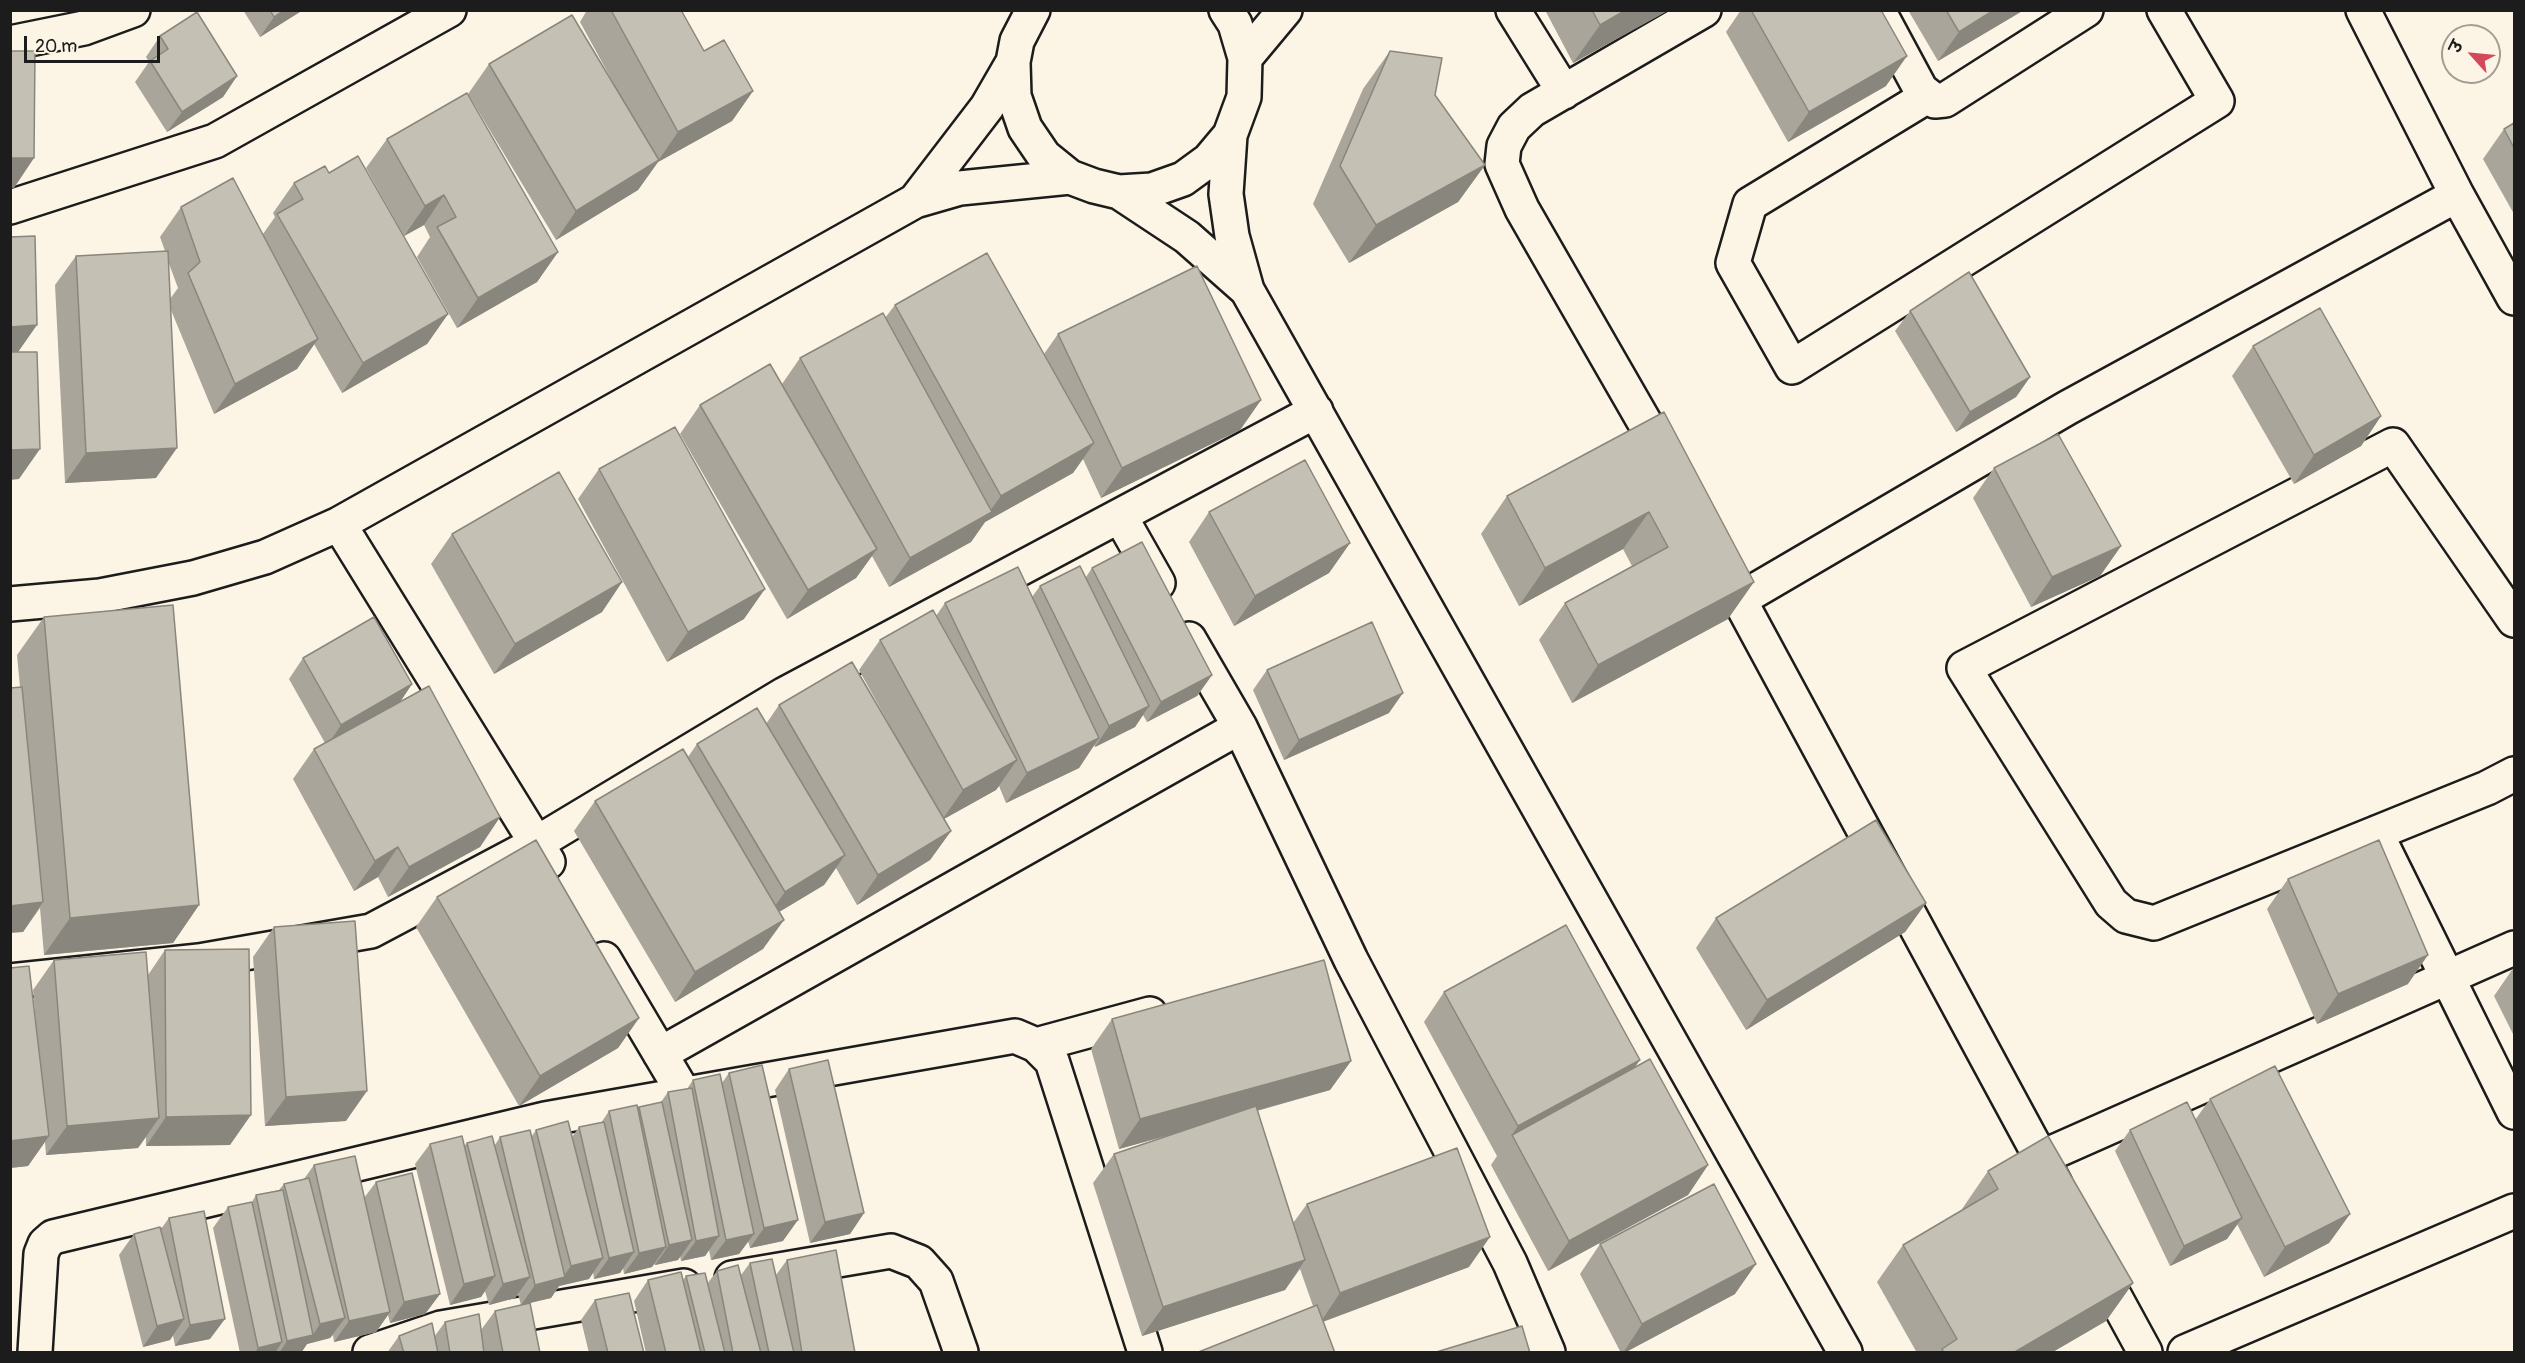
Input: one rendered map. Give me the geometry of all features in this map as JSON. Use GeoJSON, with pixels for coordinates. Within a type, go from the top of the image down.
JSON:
{"type":"FeatureCollection","features":[{"type":"Feature","properties":{"kind":"street"},"geometry":{"type":"LineString","coordinates":[[10,43],[84,28],[133,10]]}},
{"type":"Feature","properties":{"kind":"street"},"geometry":{"type":"LineString","coordinates":[[10,207],[215,141],[449,10]]}},
{"type":"Feature","properties":{"kind":"street"},"geometry":{"type":"LineString","coordinates":[[1226,10],[1235,24],[1245,58],[1244,97],[1230,135],[1226,194],[1232,236],[1247,290],[1845,1353]]}},
{"type":"Feature","properties":{"kind":"street"},"geometry":{"type":"LineString","coordinates":[[1245,58],[1285,10]]}},
{"type":"Feature","properties":{"kind":"street"},"geometry":{"type":"LineString","coordinates":[[1514,10],[1564,92]]}},
{"type":"Feature","properties":{"kind":"street"},"geometry":{"type":"LineString","coordinates":[[1681,487],[1522,209],[1502,164],[1504,146],[1514,127],[1532,111],[1704,10]]}},
{"type":"Feature","properties":{"kind":"street"},"geometry":{"type":"LineString","coordinates":[[1878,10],[1926,97],[1935,101],[1945,100],[2086,10]]}},
{"type":"Feature","properties":{"kind":"street"},"geometry":{"type":"LineString","coordinates":[[1926,97],[1750,204],[1733,263],[1792,367],[2217,101],[2164,10]]}},
{"type":"Feature","properties":{"kind":"street"},"geometry":{"type":"LineString","coordinates":[[2363,10],[2457,195],[2514,298]]}},
{"type":"Feature","properties":{"kind":"street"},"geometry":{"type":"LineString","coordinates":[[1028,14],[1017,41],[1013,62],[1014,96],[1025,128],[1044,156],[1070,177],[1119,192],[1152,190],[1183,179],[1209,160],[1230,135]]}},
{"type":"Feature","properties":{"kind":"street"},"geometry":{"type":"LineString","coordinates":[[915,201],[987,107],[1013,62]]}},
{"type":"Feature","properties":{"kind":"street"},"geometry":{"type":"LineString","coordinates":[[10,604],[100,596],[193,578],[265,557],[339,524],[915,201],[960,188],[1070,177]]}},
{"type":"Feature","properties":{"kind":"street"},"geometry":{"type":"LineString","coordinates":[[1119,192],[1187,237],[1247,290]]}},
{"type":"Feature","properties":{"kind":"street"},"geometry":{"type":"LineString","coordinates":[[1739,600],[2067,408],[2457,195]]}},
{"type":"Feature","properties":{"kind":"street"},"geometry":{"type":"LineString","coordinates":[[10,981],[199,961],[371,932],[537,843],[784,694],[1316,411]]}},
{"type":"Feature","properties":{"kind":"street"},"geometry":{"type":"LineString","coordinates":[[2514,620],[2393,445],[1964,668],[2111,903],[2126,916],[2154,922],[2487,788],[2514,774]]}},
{"type":"Feature","properties":{"kind":"street"},"geometry":{"type":"LineString","coordinates":[[1120,516],[1240,727],[1351,960],[1510,1263],[1548,1353]]}},
{"type":"Feature","properties":{"kind":"street"},"geometry":{"type":"LineString","coordinates":[[339,524],[537,843],[560,884]]}},
{"type":"Feature","properties":{"kind":"street"},"geometry":{"type":"LineString","coordinates":[[1707,538],[2068,1210]]}},
{"type":"Feature","properties":{"kind":"street"},"geometry":{"type":"LineString","coordinates":[[660,1054],[1240,727]]}},
{"type":"Feature","properties":{"kind":"street"},"geometry":{"type":"LineString","coordinates":[[2376,833],[2514,1112]]}},
{"type":"Feature","properties":{"kind":"street"},"geometry":{"type":"LineString","coordinates":[[590,936],[684,1094]]}},
{"type":"Feature","properties":{"kind":"street"},"geometry":{"type":"LineString","coordinates":[[2040,1158],[2514,948]]}},
{"type":"Feature","properties":{"kind":"street"},"geometry":{"type":"LineString","coordinates":[[1317,969],[1351,960]]}},
{"type":"Feature","properties":{"kind":"street"},"geometry":{"type":"LineString","coordinates":[[1036,1045],[1182,1005]]}},
{"type":"Feature","properties":{"kind":"street"},"geometry":{"type":"LineString","coordinates":[[35,1353],[41,1254],[45,1244],[53,1237],[545,1119],[1015,1036],[1036,1045],[1052,1061],[1145,1353]]}},
{"type":"Feature","properties":{"kind":"street"},"geometry":{"type":"LineString","coordinates":[[2185,1353],[2514,1211]]}},
{"type":"Feature","properties":{"kind":"street"},"geometry":{"type":"LineString","coordinates":[[2085,1241],[2145,1353]]}},
{"type":"Feature","properties":{"kind":"street"},"geometry":{"type":"LineString","coordinates":[[370,1353],[441,1328],[891,1251],[919,1262],[936,1281],[961,1353]]}},
{"type":"Feature","properties":{"kind":"building"},"geometry":{"type":"Polygon","coordinates":[[[270,10],[284,10],[274,17],[270,10]]]}},
{"type":"Feature","properties":{"kind":"building"},"geometry":{"type":"Polygon","coordinates":[[[611,10],[681,10],[704,51],[724,40],[753,91],[678,132],[611,10]]]}},
{"type":"Feature","properties":{"kind":"building"},"geometry":{"type":"Polygon","coordinates":[[[1592,10],[1626,10],[1600,25],[1592,10]]]}},
{"type":"Feature","properties":{"kind":"building"},"geometry":{"type":"Polygon","coordinates":[[[1751,10],[1881,10],[1907,56],[1809,112],[1751,10]]]}},
{"type":"Feature","properties":{"kind":"building"},"geometry":{"type":"Polygon","coordinates":[[[1946,10],[1994,10],[1959,32],[1946,10]]]}},
{"type":"Feature","properties":{"kind":"building"},"geometry":{"type":"Polygon","coordinates":[[[197,12],[237,76],[182,112],[150,61],[168,49],[160,36],[197,12]]]}},
{"type":"Feature","properties":{"kind":"building"},"geometry":{"type":"Polygon","coordinates":[[[572,15],[659,160],[576,211],[489,64],[572,15]]]}},
{"type":"Feature","properties":{"kind":"building"},"geometry":{"type":"Polygon","coordinates":[[[10,51],[35,51],[34,158],[10,158],[10,51]]]}},
{"type":"Feature","properties":{"kind":"building"},"geometry":{"type":"Polygon","coordinates":[[[1390,51],[1442,58],[1435,95],[1485,165],[1376,225],[1340,166],[1390,51]]]}},
{"type":"Feature","properties":{"kind":"building"},"geometry":{"type":"Polygon","coordinates":[[[467,93],[558,252],[478,298],[437,227],[456,217],[444,195],[425,206],[387,139],[467,93]]]}},
{"type":"Feature","properties":{"kind":"building"},"geometry":{"type":"Polygon","coordinates":[[[2514,123],[2514,148],[2504,129],[2514,123]]]}},
{"type":"Feature","properties":{"kind":"building"},"geometry":{"type":"Polygon","coordinates":[[[358,156],[448,314],[363,363],[277,214],[303,199],[294,183],[325,166],[329,173],[358,156]]]}},
{"type":"Feature","properties":{"kind":"building"},"geometry":{"type":"Polygon","coordinates":[[[233,178],[318,339],[235,384],[188,273],[200,262],[181,207],[233,178]]]}},
{"type":"Feature","properties":{"kind":"building"},"geometry":{"type":"Polygon","coordinates":[[[35,236],[37,325],[10,327],[10,237],[35,236]]]}},
{"type":"Feature","properties":{"kind":"building"},"geometry":{"type":"Polygon","coordinates":[[[168,251],[177,448],[86,453],[76,256],[168,251]]]}},
{"type":"Feature","properties":{"kind":"building"},"geometry":{"type":"Polygon","coordinates":[[[987,253],[1094,443],[1001,496],[895,305],[987,253]]]}},
{"type":"Feature","properties":{"kind":"building"},"geometry":{"type":"Polygon","coordinates":[[[1197,266],[1261,400],[1122,468],[1058,334],[1197,266]]]}},
{"type":"Feature","properties":{"kind":"building"},"geometry":{"type":"Polygon","coordinates":[[[1969,272],[2030,377],[1970,412],[1910,311],[1969,272]]]}},
{"type":"Feature","properties":{"kind":"building"},"geometry":{"type":"Polygon","coordinates":[[[2320,308],[2381,416],[2314,455],[2253,346],[2320,308]]]}},
{"type":"Feature","properties":{"kind":"building"},"geometry":{"type":"Polygon","coordinates":[[[883,313],[992,512],[910,558],[800,358],[883,313]]]}},
{"type":"Feature","properties":{"kind":"building"},"geometry":{"type":"Polygon","coordinates":[[[10,352],[37,352],[40,449],[10,450],[10,352]]]}},
{"type":"Feature","properties":{"kind":"building"},"geometry":{"type":"Polygon","coordinates":[[[770,364],[877,549],[808,590],[700,405],[770,364]]]}},
{"type":"Feature","properties":{"kind":"building"},"geometry":{"type":"Polygon","coordinates":[[[1664,412],[1754,582],[1598,665],[1565,603],[1668,547],[1649,512],[1545,568],[1507,496],[1664,412]]]}},
{"type":"Feature","properties":{"kind":"building"},"geometry":{"type":"Polygon","coordinates":[[[675,427],[765,589],[688,632],[599,469],[675,427]]]}},
{"type":"Feature","properties":{"kind":"building"},"geometry":{"type":"Polygon","coordinates":[[[2058,434],[2121,546],[2052,577],[1994,468],[2058,434]]]}},
{"type":"Feature","properties":{"kind":"building"},"geometry":{"type":"Polygon","coordinates":[[[1305,460],[1350,543],[1255,596],[1209,512],[1305,460]]]}},
{"type":"Feature","properties":{"kind":"building"},"geometry":{"type":"Polygon","coordinates":[[[559,472],[622,582],[515,644],[452,534],[559,472]]]}},
{"type":"Feature","properties":{"kind":"building"},"geometry":{"type":"Polygon","coordinates":[[[1142,542],[1212,675],[1161,702],[1092,568],[1142,542]]]}},
{"type":"Feature","properties":{"kind":"building"},"geometry":{"type":"Polygon","coordinates":[[[1080,566],[1149,706],[1109,726],[1040,586],[1080,566]]]}},
{"type":"Feature","properties":{"kind":"building"},"geometry":{"type":"Polygon","coordinates":[[[1018,567],[1099,738],[1027,773],[945,603],[1018,567]]]}},
{"type":"Feature","properties":{"kind":"building"},"geometry":{"type":"Polygon","coordinates":[[[173,605],[199,905],[70,918],[44,617],[173,605]]]}},
{"type":"Feature","properties":{"kind":"building"},"geometry":{"type":"Polygon","coordinates":[[[933,610],[1017,760],[963,790],[880,640],[933,610]]]}},
{"type":"Feature","properties":{"kind":"building"},"geometry":{"type":"Polygon","coordinates":[[[374,617],[412,684],[341,725],[303,658],[374,617]]]}},
{"type":"Feature","properties":{"kind":"building"},"geometry":{"type":"Polygon","coordinates":[[[1372,622],[1403,693],[1299,740],[1267,670],[1372,622]]]}},
{"type":"Feature","properties":{"kind":"building"},"geometry":{"type":"Polygon","coordinates":[[[852,662],[951,831],[878,875],[779,705],[852,662]]]}},
{"type":"Feature","properties":{"kind":"building"},"geometry":{"type":"Polygon","coordinates":[[[429,686],[500,817],[409,867],[398,847],[375,861],[314,749],[429,686]]]}},
{"type":"Feature","properties":{"kind":"building"},"geometry":{"type":"Polygon","coordinates":[[[22,687],[43,902],[10,906],[10,688],[22,687]]]}},
{"type":"Feature","properties":{"kind":"building"},"geometry":{"type":"Polygon","coordinates":[[[757,708],[845,855],[785,892],[697,744],[757,708]]]}},
{"type":"Feature","properties":{"kind":"building"},"geometry":{"type":"Polygon","coordinates":[[[683,749],[784,920],[695,972],[595,801],[683,749]]]}},
{"type":"Feature","properties":{"kind":"building"},"geometry":{"type":"Polygon","coordinates":[[[1876,820],[1926,903],[1767,1000],[1716,918],[1876,820]]]}},
{"type":"Feature","properties":{"kind":"building"},"geometry":{"type":"Polygon","coordinates":[[[536,840],[639,1018],[540,1076],[437,897],[536,840]]]}},
{"type":"Feature","properties":{"kind":"building"},"geometry":{"type":"Polygon","coordinates":[[[2379,840],[2428,955],[2338,994],[2288,879],[2379,840]]]}},
{"type":"Feature","properties":{"kind":"building"},"geometry":{"type":"Polygon","coordinates":[[[355,921],[367,1091],[286,1097],[274,927],[355,921]]]}},
{"type":"Feature","properties":{"kind":"building"},"geometry":{"type":"Polygon","coordinates":[[[1566,925],[1640,1060],[1518,1126],[1444,992],[1566,925]]]}},
{"type":"Feature","properties":{"kind":"building"},"geometry":{"type":"Polygon","coordinates":[[[249,949],[251,1115],[166,1117],[165,950],[249,949]]]}},
{"type":"Feature","properties":{"kind":"building"},"geometry":{"type":"Polygon","coordinates":[[[146,952],[159,1118],[67,1126],[54,960],[146,952]]]}},
{"type":"Feature","properties":{"kind":"building"},"geometry":{"type":"Polygon","coordinates":[[[1324,960],[1351,1061],[1140,1119],[1112,1019],[1324,960]]]}},
{"type":"Feature","properties":{"kind":"building"},"geometry":{"type":"Polygon","coordinates":[[[29,966],[49,1136],[10,1141],[10,968],[29,966]]]}},
{"type":"Feature","properties":{"kind":"building"},"geometry":{"type":"Polygon","coordinates":[[[1650,1059],[1708,1165],[1569,1241],[1512,1135],[1650,1059]]]}},
{"type":"Feature","properties":{"kind":"building"},"geometry":{"type":"Polygon","coordinates":[[[828,1060],[864,1213],[825,1222],[789,1069],[828,1060]]]}},
{"type":"Feature","properties":{"kind":"building"},"geometry":{"type":"Polygon","coordinates":[[[762,1065],[798,1220],[764,1228],[729,1073],[762,1065]]]}},
{"type":"Feature","properties":{"kind":"building"},"geometry":{"type":"Polygon","coordinates":[[[2275,1066],[2350,1214],[2285,1247],[2210,1099],[2275,1066]]]}},
{"type":"Feature","properties":{"kind":"building"},"geometry":{"type":"Polygon","coordinates":[[[720,1074],[754,1234],[726,1240],[693,1080],[720,1074]]]}},
{"type":"Feature","properties":{"kind":"building"},"geometry":{"type":"Polygon","coordinates":[[[692,1088],[719,1236],[696,1241],[668,1092],[692,1088]]]}},
{"type":"Feature","properties":{"kind":"building"},"geometry":{"type":"Polygon","coordinates":[[[662,1102],[692,1240],[669,1245],[639,1107],[662,1102]]]}},
{"type":"Feature","properties":{"kind":"building"},"geometry":{"type":"Polygon","coordinates":[[[2187,1102],[2242,1218],[2184,1246],[2130,1130],[2187,1102]]]}},
{"type":"Feature","properties":{"kind":"building"},"geometry":{"type":"Polygon","coordinates":[[[637,1105],[666,1247],[639,1253],[609,1111],[637,1105]]]}},
{"type":"Feature","properties":{"kind":"building"},"geometry":{"type":"Polygon","coordinates":[[[1256,1106],[1305,1260],[1163,1307],[1114,1154],[1256,1106]]]}},
{"type":"Feature","properties":{"kind":"building"},"geometry":{"type":"Polygon","coordinates":[[[568,1121],[603,1258],[571,1266],[536,1130],[568,1121]]]}},
{"type":"Feature","properties":{"kind":"building"},"geometry":{"type":"Polygon","coordinates":[[[604,1122],[634,1252],[609,1258],[579,1127],[604,1122]]]}},
{"type":"Feature","properties":{"kind":"building"},"geometry":{"type":"Polygon","coordinates":[[[530,1130],[565,1277],[535,1285],[500,1137],[530,1130]]]}},
{"type":"Feature","properties":{"kind":"building"},"geometry":{"type":"Polygon","coordinates":[[[462,1136],[495,1276],[464,1284],[430,1144],[462,1136]]]}},
{"type":"Feature","properties":{"kind":"building"},"geometry":{"type":"Polygon","coordinates":[[[492,1136],[530,1277],[503,1284],[467,1143],[492,1136]]]}},
{"type":"Feature","properties":{"kind":"building"},"geometry":{"type":"Polygon","coordinates":[[[2048,1136],[2133,1283],[2013,1353],[1944,1353],[1942,1349],[1957,1339],[1903,1245],[1998,1189],[1988,1171],[2048,1136]]]}},
{"type":"Feature","properties":{"kind":"building"},"geometry":{"type":"Polygon","coordinates":[[[1457,1148],[1490,1237],[1340,1293],[1307,1204],[1457,1148]]]}},
{"type":"Feature","properties":{"kind":"building"},"geometry":{"type":"Polygon","coordinates":[[[355,1156],[390,1312],[349,1321],[314,1165],[355,1156]]]}},
{"type":"Feature","properties":{"kind":"building"},"geometry":{"type":"Polygon","coordinates":[[[412,1173],[440,1294],[404,1302],[376,1182],[412,1173]]]}},
{"type":"Feature","properties":{"kind":"building"},"geometry":{"type":"Polygon","coordinates":[[[309,1178],[345,1318],[320,1324],[284,1184],[309,1178]]]}},
{"type":"Feature","properties":{"kind":"building"},"geometry":{"type":"Polygon","coordinates":[[[1714,1184],[1756,1264],[1642,1324],[1600,1244],[1714,1184]]]}},
{"type":"Feature","properties":{"kind":"building"},"geometry":{"type":"Polygon","coordinates":[[[283,1190],[313,1335],[287,1341],[256,1195],[283,1190]]]}},
{"type":"Feature","properties":{"kind":"building"},"geometry":{"type":"Polygon","coordinates":[[[252,1202],[282,1342],[258,1348],[228,1207],[252,1202]]]}},
{"type":"Feature","properties":{"kind":"building"},"geometry":{"type":"Polygon","coordinates":[[[204,1211],[225,1319],[190,1325],[169,1218],[204,1211]]]}},
{"type":"Feature","properties":{"kind":"building"},"geometry":{"type":"Polygon","coordinates":[[[160,1227],[184,1319],[157,1326],[134,1234],[160,1227]]]}},
{"type":"Feature","properties":{"kind":"building"},"geometry":{"type":"Polygon","coordinates":[[[836,1250],[855,1353],[802,1353],[787,1260],[836,1250]]]}},
{"type":"Feature","properties":{"kind":"building"},"geometry":{"type":"Polygon","coordinates":[[[772,1259],[794,1353],[769,1353],[750,1263],[772,1259]]]}},
{"type":"Feature","properties":{"kind":"building"},"geometry":{"type":"Polygon","coordinates":[[[738,1265],[761,1353],[733,1353],[717,1271],[738,1265]]]}},
{"type":"Feature","properties":{"kind":"building"},"geometry":{"type":"Polygon","coordinates":[[[681,1272],[701,1353],[666,1353],[648,1280],[681,1272]]]}},
{"type":"Feature","properties":{"kind":"building"},"geometry":{"type":"Polygon","coordinates":[[[705,1273],[725,1353],[705,1353],[686,1276],[705,1273]]]}},
{"type":"Feature","properties":{"kind":"building"},"geometry":{"type":"Polygon","coordinates":[[[629,1293],[644,1353],[608,1353],[595,1300],[629,1293]]]}},
{"type":"Feature","properties":{"kind":"building"},"geometry":{"type":"Polygon","coordinates":[[[530,1303],[540,1353],[503,1353],[495,1311],[530,1303]]]}},
{"type":"Feature","properties":{"kind":"building"},"geometry":{"type":"Polygon","coordinates":[[[1317,1305],[1335,1353],[1196,1353],[1317,1305]]]}},
{"type":"Feature","properties":{"kind":"building"},"geometry":{"type":"Polygon","coordinates":[[[479,1314],[484,1353],[450,1353],[445,1322],[479,1314]]]}},
{"type":"Feature","properties":{"kind":"building"},"geometry":{"type":"Polygon","coordinates":[[[432,1323],[438,1353],[404,1353],[399,1336],[432,1323]]]}},
{"type":"Feature","properties":{"kind":"building"},"geometry":{"type":"Polygon","coordinates":[[[1522,1326],[1530,1353],[1433,1353],[1522,1326]]]}}]}
